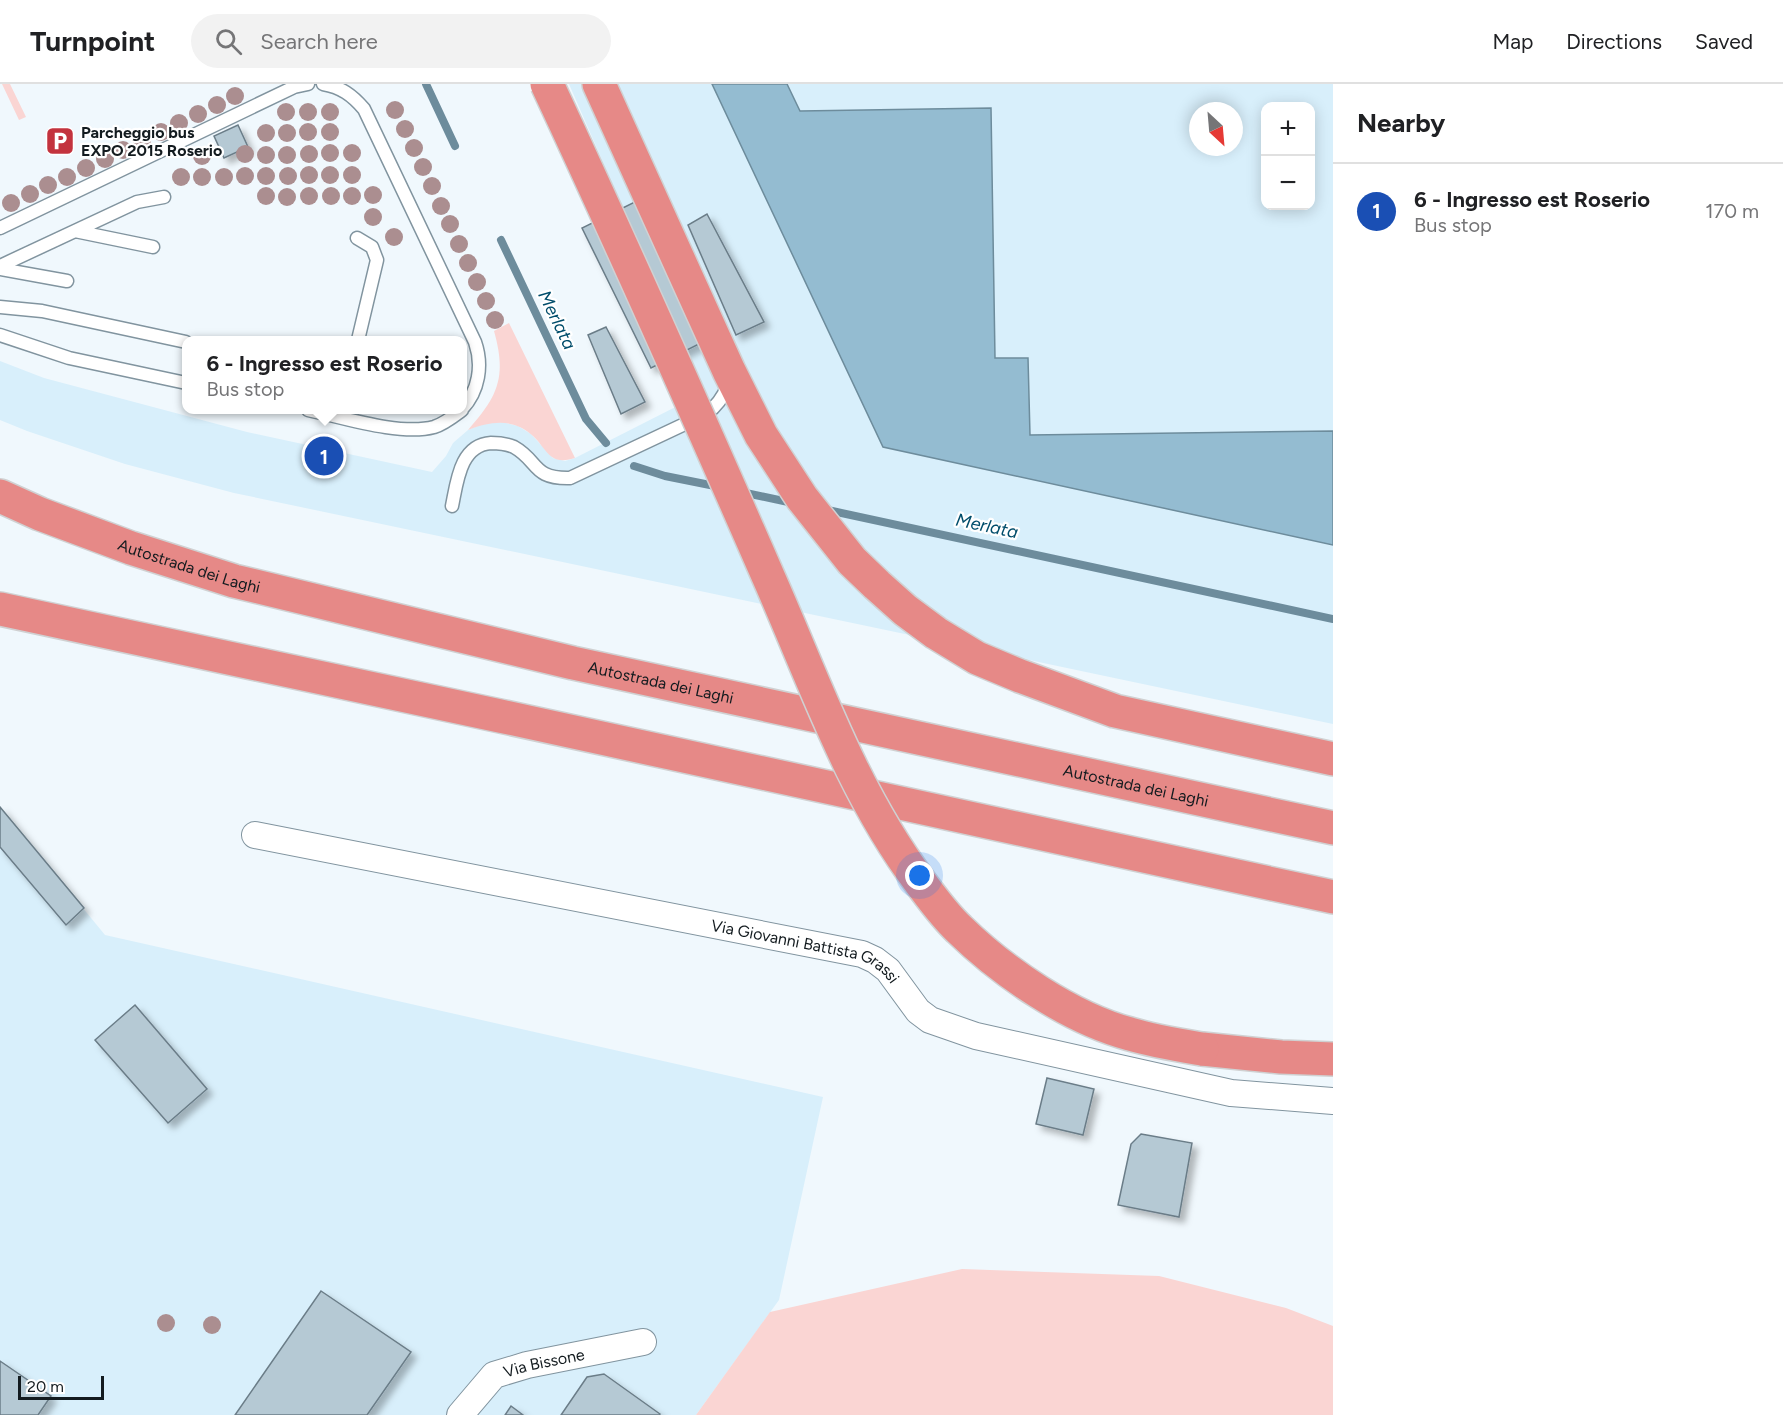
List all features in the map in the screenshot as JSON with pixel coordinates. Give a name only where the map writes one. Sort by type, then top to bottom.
[{"type":"highway","points":[[547,84],[659,328],[854,773],[888,836],[933,900],[958,929],[1036,990],[1063,1006],[1127,1034],[1202,1049],[1281,1057],[1333,1059]]},
{"type":"highway","points":[[598,84],[729,371],[761,435],[802,498],[852,561],[905,610],[936,633],[977,658],[1115,711],[1333,759]]},
{"type":"highway","name":"Autostrada dei Laghi","points":[[0,496],[40,514],[131,548],[234,581],[573,663],[1333,828]]},
{"type":"highway","points":[[0,609],[1333,897]]},
{"type":"highway","points":[[0,615],[42,618]]},
{"type":"street","name":"Via Giovanni Battista Grassi","points":[[255,835],[862,954],[888,970],[918,1011],[930,1020],[976,1036],[1231,1093],[1333,1101]]},
{"type":"street","name":"Via Bissone","points":[[460,1415],[494,1375],[527,1365],[643,1342]]},
{"type":"lane","points":[[0,228],[294,87],[308,84]]},
{"type":"lane","points":[[323,84],[354,97],[364,109],[476,342],[480,366],[478,380],[467,402]]},
{"type":"lane","points":[[0,268],[137,202],[164,197]]},
{"type":"lane","points":[[75,231],[153,247]]},
{"type":"lane","points":[[357,238],[372,247],[377,260],[359,336]]},
{"type":"lane","points":[[0,268],[67,281]]},
{"type":"lane","points":[[0,307],[42,311],[182,341]]},
{"type":"lane","points":[[0,335],[69,358],[182,382]]},
{"type":"lane","points":[[452,506],[460,470],[466,457],[477,447],[489,443],[502,443],[523,453],[545,475],[570,478],[706,414],[723,397],[728,385]]},
{"type":"lane","points":[[327,414],[394,428],[416,430],[436,426],[456,414]]},
{"type":"shaded area","points":[[2,84],[10,84],[26,117],[19,120]]},
{"type":"shaded area","points":[[569,84],[1333,84],[1333,724],[234,493],[125,464],[0,420],[0,361],[44,378],[247,432],[432,472],[446,456],[453,443],[468,430],[485,423],[502,422],[518,426],[531,434],[553,458],[565,461],[703,393]]},
{"type":"shaded area","points":[[509,323],[575,458],[555,459],[536,438],[518,426],[494,423],[468,430],[493,396],[500,361],[494,331]]},
{"type":"shaded area","points":[[0,807],[105,935],[823,1097],[779,1300],[696,1415],[0,1415]]},
{"type":"shaded area","points":[[962,1269],[1159,1276],[1286,1308],[1333,1326],[1333,1415],[696,1415],[770,1312]]},
{"type":"water","points":[[712,84],[787,84],[800,111],[991,108],[995,358],[1028,358],[1030,435],[1333,431],[1333,545],[883,447]]},
{"type":"building","points":[[238,125],[248,147],[224,158],[214,136]]},
{"type":"building","points":[[651,194],[719,334],[651,368],[582,228]]},
{"type":"building","points":[[707,214],[764,322],[736,335],[688,225]]},
{"type":"building","points":[[606,327],[645,402],[621,414],[588,335]]},
{"type":"building","points":[[0,807],[84,908],[66,925],[0,847]]},
{"type":"building","points":[[135,1005],[207,1089],[168,1123],[95,1040]]},
{"type":"building","points":[[1047,1078],[1094,1089],[1083,1135],[1036,1124]]},
{"type":"building","points":[[1141,1134],[1192,1143],[1179,1217],[1118,1205],[1131,1144]]},
{"type":"building","points":[[321,1291],[411,1352],[367,1415],[235,1415]]},
{"type":"building","points":[[0,1361],[51,1396],[38,1415],[0,1415]]},
{"type":"building","points":[[604,1374],[660,1414],[561,1415],[587,1377]]},
{"type":"building","points":[[511,1406],[523,1415],[505,1415]]},
{"type":"waterway","name":"Merlata","points":[[426,84],[455,146]]},
{"type":"waterway","name":"Merlata","points":[[501,240],[586,419],[606,443]]},
{"type":"waterway","name":"Merlata","points":[[634,466],[665,476],[720,487]]},
{"type":"waterway","name":"Merlata","points":[[741,492],[793,503]]},
{"type":"waterway","name":"Merlata","points":[[823,509],[1333,619]]},
{"type":"place","name":"Parcheggio bus EXPO 2015 Roserio","points":[[60,141]]},
{"type":"place","name":"6 - Ingresso est Roserio","points":[[324,456]]}]
